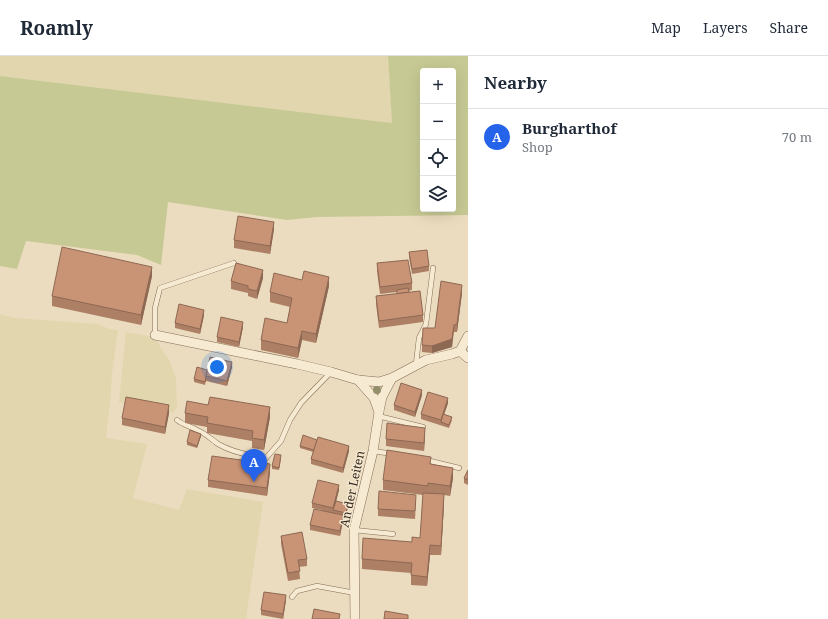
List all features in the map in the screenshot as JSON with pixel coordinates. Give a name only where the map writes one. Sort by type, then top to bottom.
[{"type":"street","points":[[155,335],[297,364],[358,380],[379,382],[392,378],[426,360],[460,351],[468,336]]},
{"type":"street","points":[[460,351],[468,358]]},
{"type":"street","name":"An der Leiten","points":[[355,619],[354,530],[373,451],[382,397],[392,378]]},
{"type":"street","points":[[358,380],[374,398],[379,414]]},
{"type":"lane","points":[[155,335],[156,308],[160,288],[234,263]]},
{"type":"lane","points":[[416,364],[419,338],[426,324],[433,268]]},
{"type":"lane","points":[[178,420],[182,424],[196,429],[212,438],[218,444],[246,455],[266,458],[281,441],[290,420],[301,403],[331,372]]},
{"type":"lane","points":[[379,414],[423,427]]},
{"type":"lane","points":[[373,451],[402,456]]},
{"type":"lane","points":[[424,459],[459,468]]},
{"type":"lane","points":[[354,530],[393,534]]},
{"type":"lane","points":[[292,597],[297,591],[317,586],[355,593]]},
{"type":"shaded area","points":[[0,56],[388,56],[392,123],[0,76]]},
{"type":"shaded area","points":[[0,314],[15,318],[98,324],[109,329],[118,330],[106,438],[147,444],[133,498],[179,510],[187,489],[263,502],[246,619],[0,619]]},
{"type":"shaded area","points":[[126,332],[154,337],[170,362],[176,379],[177,405],[174,413],[119,402]]},
{"type":"green space","points":[[388,56],[468,56],[468,215],[317,217],[287,220],[168,202],[161,265],[137,255],[26,241],[17,269],[0,266],[0,76],[392,123]]},
{"type":"building","points":[[238,216],[274,222],[270,246],[234,240]]},
{"type":"building","points":[[62,247],[152,267],[141,315],[52,296]]},
{"type":"building","points":[[427,250],[429,266],[412,269],[409,252]]},
{"type":"building","points":[[408,260],[412,283],[380,287],[377,263]]},
{"type":"building","points":[[236,263],[263,270],[257,291],[248,289],[248,286],[231,281]]},
{"type":"building","points":[[304,271],[329,277],[316,334],[302,331],[298,348],[261,340],[265,318],[287,323],[292,298],[270,292],[274,273],[302,280]]},
{"type":"building","points":[[441,281],[462,285],[457,324],[454,325],[452,339],[432,346],[422,345],[423,328],[435,328]]},
{"type":"building","points":[[408,288],[409,292],[397,294],[397,290]]},
{"type":"building","points":[[420,291],[423,315],[379,321],[376,296]]},
{"type":"building","points":[[179,304],[204,310],[200,329],[175,323]]},
{"type":"building","points":[[221,317],[243,322],[239,342],[217,337]]},
{"type":"building","points":[[210,357],[232,362],[227,381],[206,376]]},
{"type":"building","points":[[197,367],[207,370],[205,382],[194,379]]},
{"type":"building","points":[[401,383],[422,390],[415,412],[394,405]]},
{"type":"building","points":[[428,392],[448,398],[441,420],[421,414]]},
{"type":"building","points":[[126,397],[169,405],[165,427],[122,418]]},
{"type":"building","points":[[210,397],[270,407],[264,440],[252,438],[253,431],[207,423],[208,417],[185,413],[187,401],[208,405]]},
{"type":"building","points":[[443,414],[452,417],[449,425],[441,422]]},
{"type":"building","points":[[387,423],[425,428],[424,443],[386,439]]},
{"type":"building","points":[[190,430],[201,434],[197,446],[187,442]]},
{"type":"building","points":[[303,435],[317,440],[314,450],[300,446]]},
{"type":"building","points":[[318,437],[349,446],[343,468],[311,459]]},
{"type":"building","points":[[387,450],[431,457],[430,464],[453,468],[450,486],[428,483],[428,486],[383,480]]},
{"type":"building","points":[[275,454],[281,455],[279,468],[272,466]]},
{"type":"building","points":[[212,456],[270,464],[267,488],[208,480]]},
{"type":"building","points":[[468,470],[468,480],[464,478]]},
{"type":"building","points":[[318,480],[339,485],[333,508],[312,503]]},
{"type":"building","points":[[379,491],[416,495],[415,511],[378,509]]},
{"type":"building","points":[[423,493],[444,494],[441,546],[430,545],[427,577],[411,575],[412,563],[362,559],[363,538],[412,542],[412,537],[420,538]]},
{"type":"building","points":[[336,501],[348,504],[346,513],[333,510]]},
{"type":"building","points":[[314,509],[343,515],[340,531],[310,525]]},
{"type":"building","points":[[302,532],[307,559],[298,560],[300,571],[288,573],[281,536]]},
{"type":"building","points":[[264,592],[286,595],[283,614],[261,610]]},
{"type":"building","points":[[314,609],[340,614],[339,619],[312,619]]},
{"type":"building","points":[[385,611],[408,615],[408,619],[384,619]]},
{"type":"place","name":"Burgharthof","points":[[254,482]]}]
